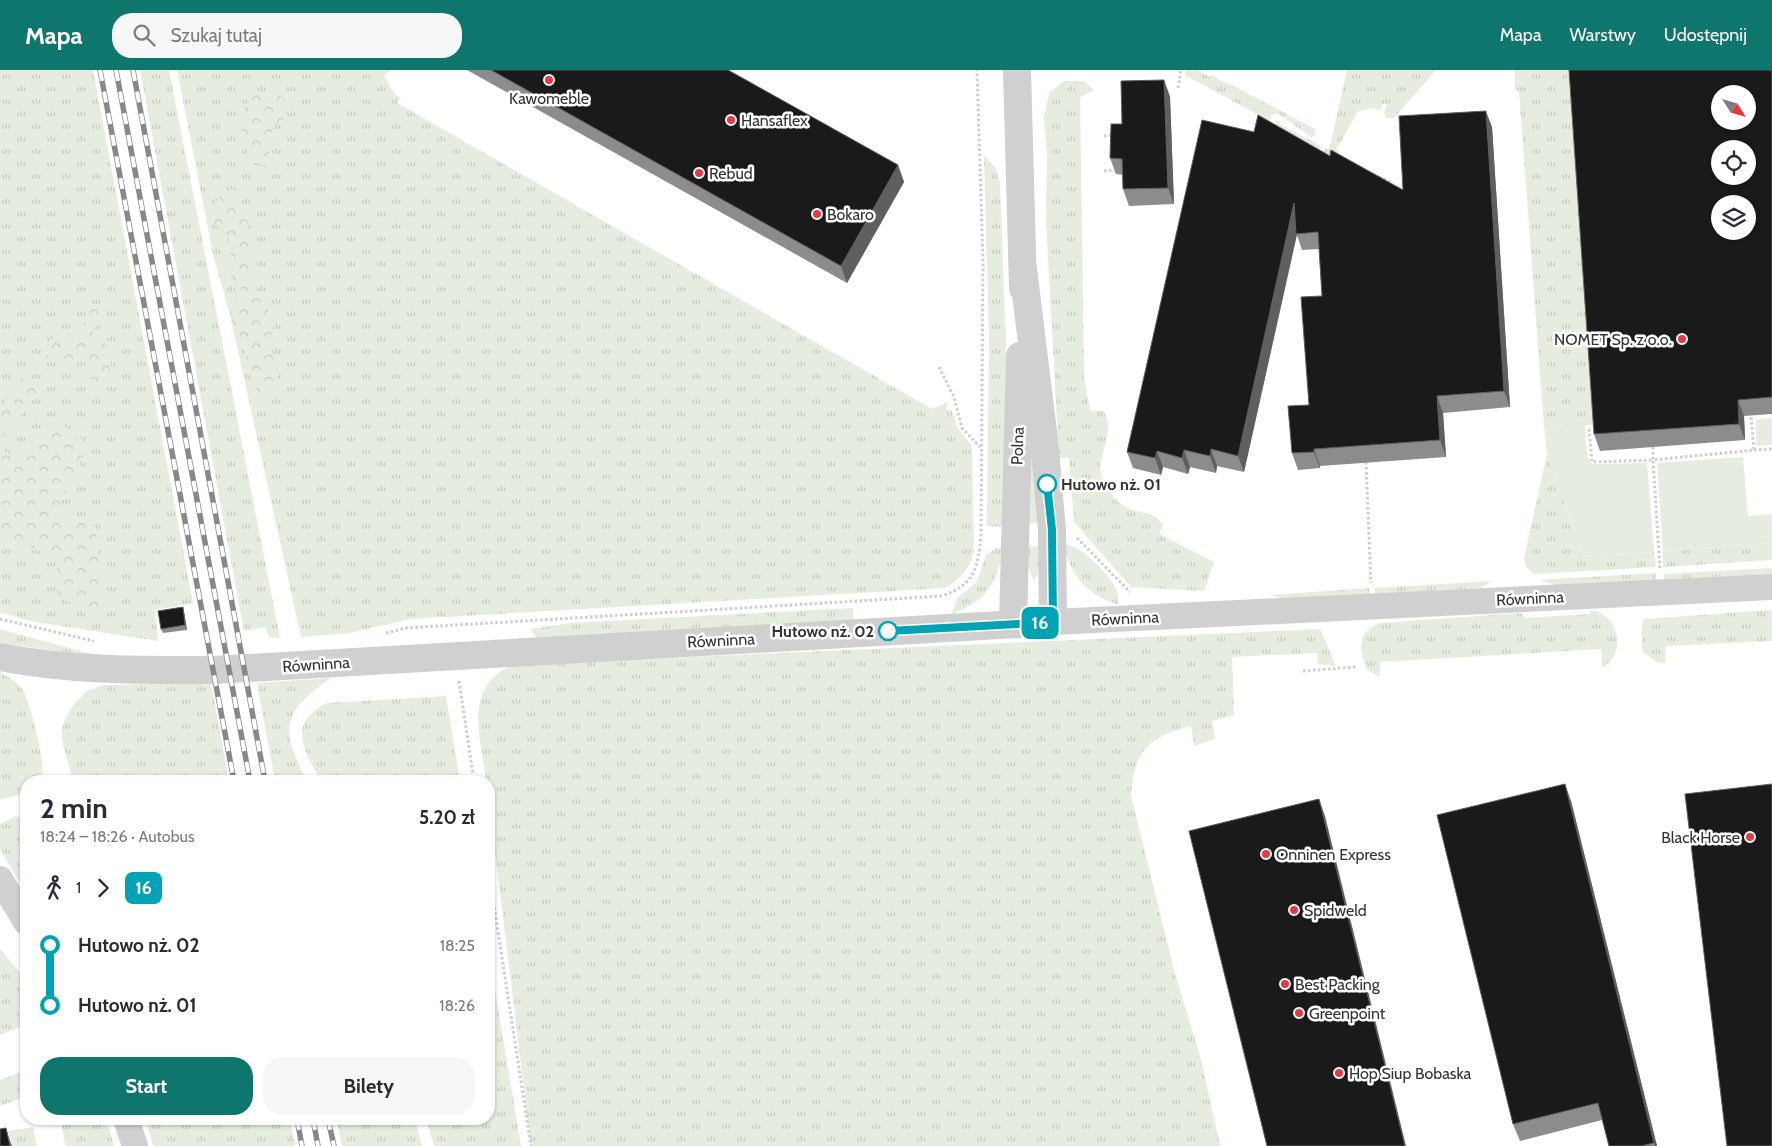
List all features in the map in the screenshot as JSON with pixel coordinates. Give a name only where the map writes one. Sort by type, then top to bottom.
[{"type":"street","name":"Polna","points":[[1013,624],[1023,269],[1017,70]]},
{"type":"street","name":"Polna","points":[[1023,269],[1044,440],[1052,530],[1053,622]]},
{"type":"street","name":"Równinna","points":[[0,657],[40,664],[115,670],[244,669],[455,655],[1013,624],[1772,587]]},
{"type":"street","points":[[0,879],[20,912]]},
{"type":"street","points":[[128,1125],[135,1146]]},
{"type":"path","points":[[379,634],[406,628],[435,626],[942,596],[966,584],[977,568],[981,535],[980,447],[983,261],[977,70]]},
{"type":"path","points":[[1178,88],[1181,70]]},
{"type":"path","points":[[1104,136],[1120,135]]},
{"type":"path","points":[[1104,170],[1116,170]]},
{"type":"path","points":[[1374,174],[1391,182]]},
{"type":"path","points":[[939,367],[954,397],[962,428],[980,447]]},
{"type":"path","points":[[1751,416],[1754,450]]},
{"type":"path","points":[[1589,429],[1592,462],[1653,460],[1772,449]]},
{"type":"path","points":[[1651,571],[1661,570],[1653,447]]},
{"type":"path","points":[[1362,586],[1372,585],[1366,462]]},
{"type":"path","points":[[1130,592],[1140,593]]},
{"type":"path","points":[[0,619],[96,641]]},
{"type":"path","points":[[455,655],[473,775]]},
{"type":"path","points":[[1303,671],[1356,667]]},
{"type":"path","points":[[495,912],[531,1146]]},
{"type":"green space","points":[[0,70],[93,70],[193,603],[155,610],[158,641],[29,621],[0,612]]},
{"type":"green space","points":[[140,70],[169,70],[280,638],[269,637],[265,627],[244,631]]},
{"type":"green space","points":[[177,70],[391,70],[384,76],[394,93],[400,98],[397,103],[932,409],[948,402],[946,409],[952,411],[957,427],[972,446],[974,551],[967,569],[956,581],[945,588],[410,619],[350,633],[301,637],[231,319],[213,254]]},
{"type":"green space","points":[[1186,70],[1198,70],[1210,77],[1212,74],[1219,80],[1315,129],[1316,135],[1311,137],[1277,113],[1271,115],[1267,128],[1263,128],[1266,119],[1185,75]]},
{"type":"green space","points":[[1347,70],[1436,70],[1394,118],[1386,118],[1384,113],[1387,105],[1384,103],[1379,111],[1374,108],[1358,111],[1336,150],[1340,152],[1332,154],[1309,227],[1271,134],[1276,122],[1321,146],[1317,157],[1320,158],[1325,148],[1329,150]]},
{"type":"green space","points":[[1515,70],[1572,70],[1596,425],[1544,426],[1519,91],[1515,91]]},
{"type":"green space","points":[[1064,81],[1084,81],[1094,90],[1080,97],[1084,376],[1090,411],[1103,411],[1107,419],[1107,436],[1100,470],[1102,478],[1110,493],[1118,502],[1133,510],[1153,516],[1160,521],[1163,525],[1159,534],[1214,562],[1204,591],[1131,587],[1074,522],[1069,457],[1059,458],[1046,222],[1047,156],[1044,118],[1049,93]]},
{"type":"green space","points":[[261,92],[276,92],[290,103],[284,119],[274,125],[269,154],[265,164],[257,167],[251,164],[241,124],[245,106]]},
{"type":"green space","points":[[984,155],[996,169],[1000,183],[1006,345],[1005,527],[987,526],[989,337]]},
{"type":"green space","points":[[233,189],[245,211],[253,249],[249,267],[252,280],[274,320],[271,346],[279,374],[275,387],[263,393],[254,387],[244,347],[237,338],[231,319],[232,304],[244,295],[225,266],[233,247],[225,234],[214,223],[216,202],[222,194]]},
{"type":"green space","points":[[97,304],[100,306],[97,324],[90,339],[93,342],[101,339],[109,348],[111,355],[110,368],[114,373],[111,383],[93,381],[84,375],[87,368],[84,359],[73,360],[67,358],[58,364],[46,357],[46,344],[55,336],[71,338],[88,318],[92,306]]},
{"type":"green space","points":[[22,377],[45,385],[0,440],[0,408]]},
{"type":"green space","points":[[1772,418],[1772,445],[1756,446],[1756,420]]},
{"type":"green space","points":[[56,420],[89,445],[55,514],[96,527],[102,611],[57,598],[57,560],[0,531],[0,449],[17,458]]},
{"type":"green space","points":[[1585,425],[1587,456],[1592,464],[1647,463],[1654,552],[1584,557],[1547,454],[1544,426]]},
{"type":"green space","points":[[1030,432],[1041,523],[1027,523]]},
{"type":"green space","points":[[1547,454],[1584,557],[1654,552],[1656,567],[1534,574],[1526,567],[1524,558]]},
{"type":"green space","points":[[1743,457],[1748,516],[1772,514],[1772,543],[1663,551],[1657,463]]},
{"type":"green space","points":[[1772,543],[1772,560],[1663,567],[1663,551]]},
{"type":"green space","points":[[1062,544],[1077,548],[1093,560],[1116,589],[1118,605],[1097,595],[1082,582],[1071,566]]},
{"type":"green space","points":[[1042,546],[1039,572],[1034,581],[1027,564],[1027,547]]},
{"type":"green space","points":[[997,548],[1004,549],[997,572],[988,589],[974,603],[952,614],[957,598],[977,582],[986,555]]},
{"type":"green space","points":[[1772,568],[1772,574],[1664,579],[1664,574]]},
{"type":"green space","points":[[1656,573],[1656,581],[1556,585],[1540,580]]},
{"type":"green space","points":[[1492,581],[1481,588],[1375,594],[1375,588]]},
{"type":"green space","points":[[1369,588],[1370,595],[1285,599],[1270,595]]},
{"type":"green space","points":[[853,608],[853,623],[536,638],[531,629],[570,623]]},
{"type":"green space","points":[[1591,610],[1601,613],[1608,619],[1614,627],[1617,636],[1615,654],[1610,662],[1602,668],[1601,649],[1380,662],[1380,677],[1367,670],[1362,655],[1363,636],[1372,627],[1380,623],[1521,613],[1525,618],[1589,614]]},
{"type":"green space","points":[[1772,610],[1772,641],[1666,646],[1665,663],[1657,662],[1642,651],[1642,624],[1644,619]]},
{"type":"green space","points":[[0,629],[102,657],[0,643]]},
{"type":"green space","points":[[1320,629],[1336,666],[1318,664],[1317,653],[1232,657],[1234,715],[1212,721],[1215,739],[1194,746],[1191,726],[1164,735],[1146,748],[1140,756],[1133,780],[1131,795],[1174,970],[1202,1063],[1220,1146],[531,1146],[495,851],[495,775],[485,775],[478,715],[480,700],[486,687],[496,675],[512,665]]},
{"type":"green space","points":[[0,672],[12,679],[26,696],[37,734],[43,773],[43,775],[20,775],[20,795],[0,800]]},
{"type":"green space","points":[[331,678],[302,701],[294,712],[290,723],[292,748],[304,775],[274,775],[257,683]]},
{"type":"green space","points":[[211,683],[228,775],[71,775],[62,740],[64,721],[74,704],[87,691],[104,685]]},
{"type":"green space","points":[[446,696],[459,775],[318,775],[305,748],[302,738],[303,729],[306,720],[314,711],[327,703]]},
{"type":"green space","points":[[16,816],[20,818],[20,884],[0,849],[0,824]]},
{"type":"green space","points":[[0,949],[20,973],[20,1027],[0,1035]]},
{"type":"green space","points":[[495,990],[521,1146],[434,1146],[429,1125],[495,1125]]},
{"type":"green space","points":[[20,1072],[20,1098],[0,1106],[0,1080]]},
{"type":"green space","points":[[62,1125],[108,1125],[114,1146],[65,1146]]},
{"type":"green space","points":[[148,1125],[291,1125],[295,1146],[153,1146]]},
{"type":"green space","points":[[338,1125],[417,1125],[422,1146],[342,1146]]},
{"type":"green space","points":[[33,1127],[37,1146],[12,1146],[8,1131]]},
{"type":"building","points":[[491,70],[728,70],[898,165],[841,266]]},
{"type":"building","points":[[1569,70],[1772,70],[1772,397],[1738,400],[1739,424],[1594,434]]},
{"type":"building","points":[[1164,80],[1168,188],[1123,189],[1122,159],[1110,158],[1111,124],[1122,124],[1121,81]]},
{"type":"building","points":[[1486,111],[1504,391],[1437,396],[1440,440],[1314,449],[1314,452],[1292,453],[1288,406],[1309,405],[1301,297],[1322,296],[1318,232],[1296,234],[1294,203],[1238,456],[1211,449],[1210,456],[1184,450],[1182,458],[1157,451],[1155,458],[1127,452],[1202,120],[1254,132],[1258,115],[1330,156],[1331,150],[1403,190],[1399,116]]},
{"type":"building","points":[[183,607],[185,625],[161,629],[158,611]]},
{"type":"building","points":[[1565,784],[1654,1143],[1641,1146],[1609,1146],[1598,1103],[1513,1124],[1437,815]]},
{"type":"building","points":[[1772,784],[1772,1146],[1727,1146],[1685,794]]},
{"type":"building","points":[[1319,799],[1405,1146],[1267,1146],[1189,831]]},
{"type":"building","points":[[6,1128],[10,1146],[0,1146],[0,1129]]},
{"type":"railway","points":[[100,70],[233,775]]},
{"type":"railway","points":[[116,70],[249,775]]},
{"type":"railway","points":[[133,70],[264,775]]},
{"type":"railway","points":[[298,1125],[302,1146]]},
{"type":"railway","points":[[314,1125],[318,1146]]},
{"type":"railway","points":[[329,1125],[334,1146]]},
{"type":"bus line","name":"16","points":[[888,631],[1053,622],[1052,530],[1047,484]]},
{"type":"place","name":"Kawomeble","points":[[549,80]]},
{"type":"place","name":"Hansaflex","points":[[731,120]]},
{"type":"place","name":"Rebud","points":[[699,173]]},
{"type":"place","name":"Bokaro","points":[[817,214]]},
{"type":"place","name":"NOMET Sp. z o.o.","points":[[1682,339]]},
{"type":"place","name":"Hutowo nż. 01","points":[[1047,484]]},
{"type":"place","name":"Hutowo nż. 02","points":[[888,631]]},
{"type":"place","name":"Black Horse","points":[[1750,837]]},
{"type":"place","name":"Onninen Express","points":[[1266,854]]},
{"type":"place","name":"Spidweld","points":[[1294,910]]},
{"type":"place","name":"Best Packing","points":[[1285,984]]},
{"type":"place","name":"Greenpoint","points":[[1299,1013]]},
{"type":"place","name":"Hop Siup Bobaska","points":[[1339,1073]]}]
